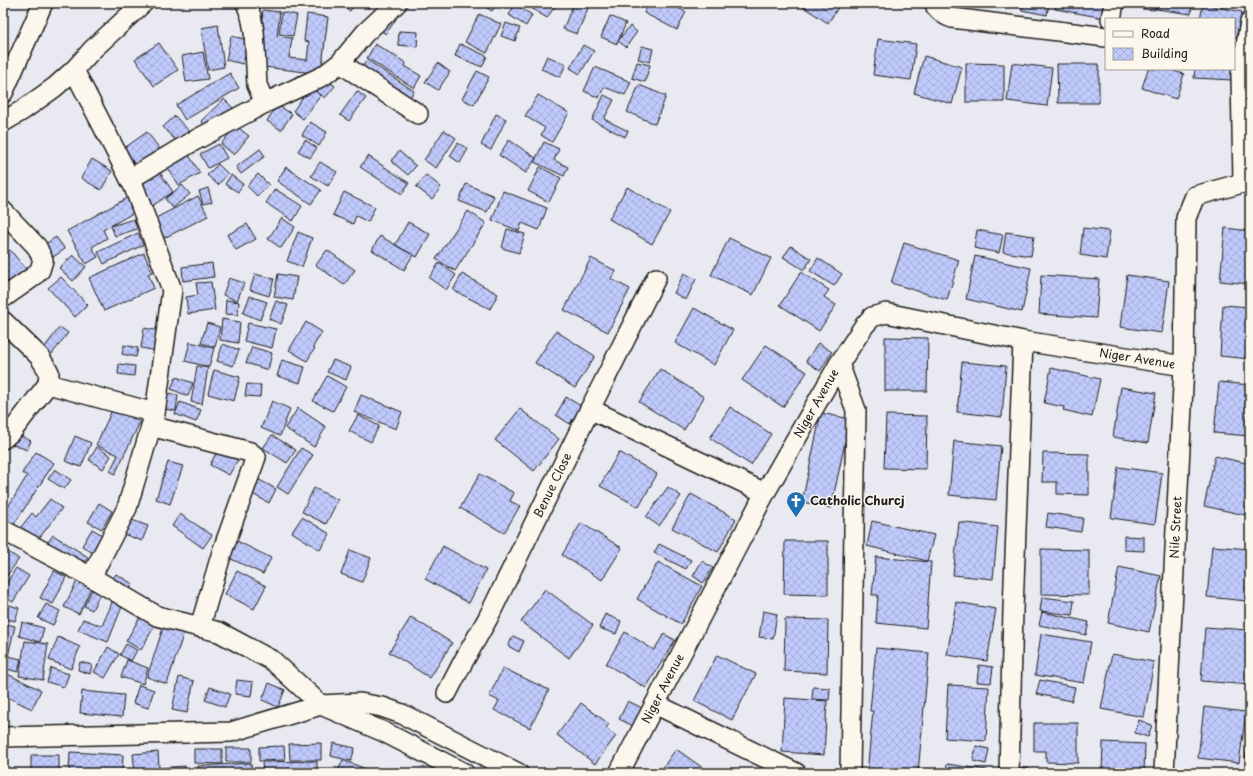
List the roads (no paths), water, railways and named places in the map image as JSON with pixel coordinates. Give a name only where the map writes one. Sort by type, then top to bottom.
[{"type":"street","points":[[3,93],[43,3]]},
{"type":"street","points":[[3,122],[23,110],[74,70],[92,50],[143,3]]},
{"type":"street","points":[[246,3],[254,31],[257,85],[265,103]]},
{"type":"street","points":[[130,179],[190,143],[265,103],[323,76],[340,63],[365,33],[397,3]]},
{"type":"street","points":[[937,3],[936,7],[946,17],[1105,37]]},
{"type":"street","points":[[1111,18],[1114,3]]},
{"type":"street","points":[[1247,182],[1241,74],[1250,22]]},
{"type":"street","points":[[340,63],[418,114]]},
{"type":"street","points":[[74,70],[134,187],[172,290],[153,420],[127,508],[91,577]]},
{"type":"street","name":"Nile Street","points":[[1164,773],[1184,366],[1186,218],[1195,196],[1247,182]]},
{"type":"street","points":[[3,211],[37,247],[42,260],[40,270],[33,277],[3,298]]},
{"type":"street","name":"Benue Close","points":[[447,693],[488,618],[656,278]]},
{"type":"street","name":"Niger Avenue","points":[[619,773],[765,493],[839,364],[872,317],[886,313],[1023,341],[1184,366]]},
{"type":"street","points":[[3,321],[39,356],[49,372],[48,384],[13,430],[3,438]]},
{"type":"street","points":[[1009,773],[1013,610],[1023,341]]},
{"type":"street","points":[[839,364],[856,410],[850,773]]},
{"type":"street","points":[[48,384],[250,452],[256,457],[222,552],[200,627]]},
{"type":"street","points":[[590,409],[765,493]]},
{"type":"street","points":[[3,530],[91,577],[157,616],[219,632],[273,661],[321,705],[384,732],[464,773]]},
{"type":"street","points":[[3,737],[231,732],[321,705],[360,704],[382,707],[402,714],[518,773]]},
{"type":"street","points":[[655,704],[796,773]]},
{"type":"place","name":"Catholic Churcj","points":[[796,518]]}]
